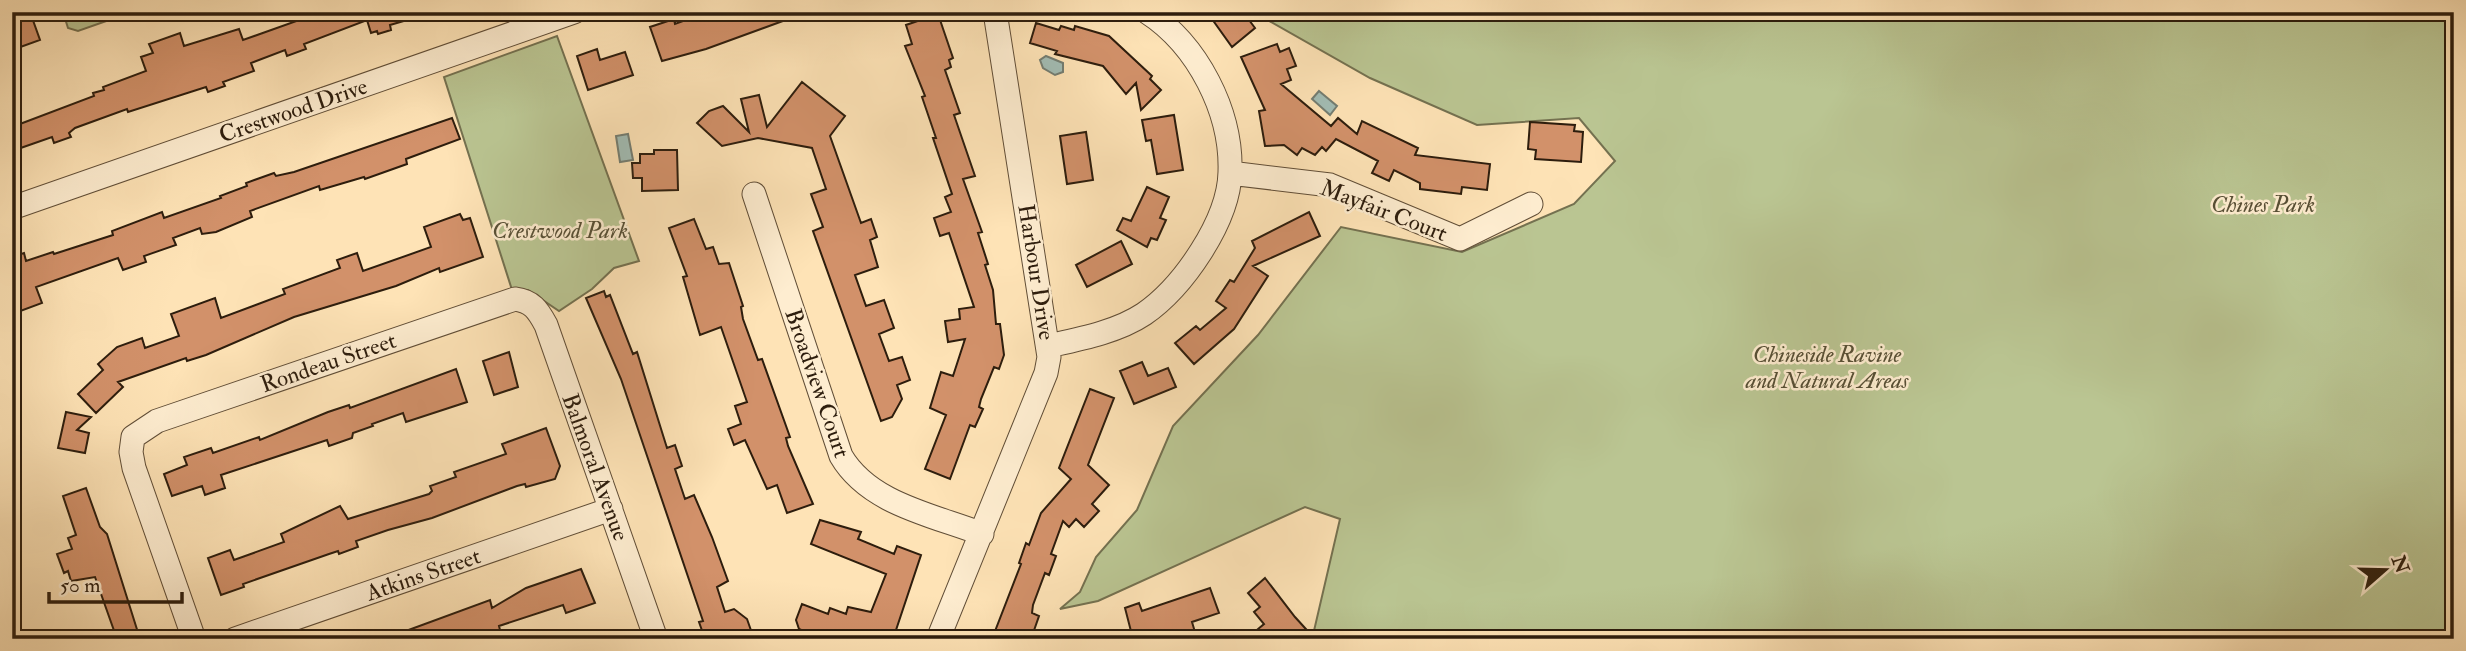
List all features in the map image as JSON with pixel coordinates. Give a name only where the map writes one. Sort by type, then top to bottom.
[{"type":"street","name":"Crestwood Drive","points":[[12,208],[575,12]]},
{"type":"street","name":"Harbour Drive","points":[[938,639],[1046,373],[1048,346],[995,12]]},
{"type":"street","points":[[1048,346],[1129,322],[1165,296],[1190,268],[1209,237],[1227,192],[1230,173],[1227,135],[1211,88],[1185,48],[1147,12]]},
{"type":"street","name":"Mayfair Court","points":[[1230,173],[1329,185],[1460,239],[1531,204]]},
{"type":"street","name":"Broadview Court","points":[[754,194],[841,456],[850,471],[877,494],[982,534]]},
{"type":"street","name":"Rondeau Street","points":[[194,639],[134,468],[131,452],[133,437],[170,416],[503,301],[527,300]]},
{"type":"street","name":"Balmoral Avenue","points":[[527,300],[539,311],[546,325],[656,639]]},
{"type":"street","name":"Atkins Street","points":[[234,639],[611,509]]},
{"type":"green space","points":[[63,12],[132,12],[78,31],[68,28]]},
{"type":"green space","name":"Chineside Ravine and Natural Areas","points":[[1259,12],[2454,12],[2454,639],[1319,639],[1313,635],[1340,519],[1305,507],[1098,601],[1060,609],[1080,592],[1096,557],[1137,510],[1173,426],[1258,335],[1341,227],[1462,252],[1574,204],[1615,161],[1579,118],[1477,125],[1370,78],[1264,18]]},
{"type":"green space","name":"Crestwood Park","points":[[557,36],[639,261],[614,268],[592,289],[559,311],[528,290],[513,293],[444,77]]},
{"type":"water","points":[[1046,56],[1063,63],[1063,72],[1055,75],[1043,68],[1040,60]]},
{"type":"water","points":[[1319,91],[1337,106],[1330,115],[1312,99]]},
{"type":"water","points":[[628,134],[633,160],[620,162],[616,136]]},
{"type":"building","points":[[12,12],[30,12],[40,40],[12,50]]},
{"type":"building","points":[[302,12],[421,12],[421,16],[390,25],[391,30],[378,34],[377,31],[371,33],[367,20],[304,44],[306,49],[287,56],[285,50],[251,63],[254,71],[223,82],[225,86],[208,92],[206,87],[128,112],[127,109],[75,128],[69,133],[71,137],[54,143],[52,137],[12,151],[12,127],[94,96],[93,93],[104,90],[103,87],[146,71],[141,57],[153,53],[149,44],[180,33],[184,46],[239,29],[243,40],[305,18]]},
{"type":"building","points":[[708,12],[802,14],[706,49],[662,61],[650,27],[674,19],[675,24]]},
{"type":"building","points":[[1207,12],[1243,12],[1255,28],[1232,47]]},
{"type":"building","points":[[938,14],[953,58],[949,60],[951,67],[945,70],[960,113],[954,115],[975,176],[963,179],[982,232],[978,233],[988,264],[985,265],[993,290],[996,324],[1000,324],[1004,355],[999,369],[994,367],[981,399],[979,407],[983,409],[975,427],[970,425],[950,479],[925,469],[946,415],[930,408],[941,372],[953,376],[965,339],[948,342],[945,321],[960,319],[959,309],[974,307],[949,233],[940,236],[934,218],[951,212],[945,197],[952,194],[933,138],[936,138],[922,97],[925,96],[905,46],[912,44],[906,25]]},
{"type":"building","points":[[1036,23],[1059,30],[1061,26],[1074,30],[1075,26],[1109,36],[1152,76],[1150,79],[1161,90],[1141,110],[1136,83],[1126,94],[1103,66],[1055,54],[1057,51],[1030,43]]},
{"type":"building","points":[[1277,44],[1280,52],[1289,48],[1296,66],[1287,69],[1291,80],[1281,84],[1331,126],[1338,118],[1357,134],[1362,121],[1418,148],[1415,155],[1490,164],[1487,190],[1462,187],[1461,194],[1420,189],[1420,183],[1394,170],[1389,181],[1372,173],[1378,161],[1336,139],[1326,151],[1322,147],[1315,155],[1302,148],[1297,155],[1284,145],[1265,146],[1259,111],[1265,110],[1241,57]]},
{"type":"building","points":[[597,49],[600,60],[625,52],[633,75],[588,90],[577,56]]},
{"type":"building","points":[[802,82],[845,116],[830,136],[861,223],[871,219],[877,237],[870,240],[878,267],[855,275],[866,306],[884,300],[894,328],[879,334],[889,361],[902,357],[910,380],[897,385],[902,399],[892,417],[881,421],[813,231],[823,227],[811,194],[826,189],[812,148],[758,138],[722,146],[697,123],[709,111],[723,106],[749,132],[741,99],[759,95],[767,127]]},
{"type":"building","points":[[1174,115],[1183,170],[1157,174],[1151,140],[1146,141],[1142,120]]},
{"type":"building","points":[[452,118],[460,139],[406,159],[407,164],[365,179],[364,177],[320,190],[319,186],[250,211],[252,217],[216,232],[202,234],[200,228],[173,238],[176,245],[144,256],[146,262],[123,270],[118,258],[36,287],[42,303],[15,313],[12,306],[12,257],[24,253],[26,261],[53,252],[54,254],[113,235],[112,231],[162,212],[164,218],[221,198],[220,196],[247,186],[246,183],[274,173],[276,176],[294,172]]},
{"type":"building","points":[[1530,122],[1575,125],[1574,131],[1583,132],[1581,162],[1535,159],[1536,150],[1528,149]]},
{"type":"building","points":[[1086,132],[1093,180],[1067,184],[1060,136]]},
{"type":"building","points":[[654,150],[677,150],[678,190],[642,191],[642,178],[633,178],[632,163],[640,163],[640,154],[654,154]]},
{"type":"building","points":[[1147,187],[1169,197],[1160,218],[1166,220],[1157,240],[1151,238],[1147,247],[1117,230],[1123,218],[1131,221]]},
{"type":"building","points":[[1309,212],[1320,236],[1253,266],[1268,276],[1234,329],[1194,364],[1175,343],[1196,326],[1200,330],[1226,308],[1216,301],[1230,280],[1234,282],[1255,248],[1252,241]]},
{"type":"building","points":[[460,214],[463,220],[470,218],[483,257],[440,272],[439,268],[396,286],[294,317],[206,355],[187,361],[186,358],[118,382],[123,387],[96,413],[78,394],[103,370],[98,364],[117,347],[142,338],[145,348],[179,336],[171,314],[215,298],[221,318],[285,294],[283,289],[340,268],[337,260],[357,253],[363,271],[431,247],[424,227]]},
{"type":"building","points":[[694,219],[706,249],[713,247],[719,264],[729,263],[743,306],[743,319],[758,360],[762,359],[790,437],[786,438],[788,446],[813,504],[787,513],[777,485],[767,489],[745,440],[734,445],[728,429],[741,424],[735,406],[747,402],[721,327],[700,335],[683,277],[687,276],[669,228]]},
{"type":"building","points":[[1121,241],[1132,264],[1087,287],[1076,265]]},
{"type":"building","points":[[604,291],[606,297],[610,295],[633,354],[637,352],[667,448],[675,445],[682,466],[675,469],[685,499],[694,495],[712,537],[728,581],[717,587],[725,612],[734,609],[747,619],[754,639],[705,639],[699,622],[703,621],[621,379],[586,298]]},
{"type":"building","points":[[509,352],[518,387],[494,395],[483,361]]},
{"type":"building","points":[[1142,362],[1148,376],[1168,368],[1176,387],[1134,404],[1120,371]]},
{"type":"building","points":[[456,369],[467,402],[406,422],[403,413],[372,424],[373,426],[353,433],[352,438],[329,446],[327,440],[221,475],[225,488],[205,495],[202,486],[172,496],[164,474],[187,465],[184,457],[211,448],[213,453],[259,437],[260,440],[328,412],[349,405],[350,408]]},
{"type":"building","points":[[1090,389],[1114,398],[1088,465],[1109,485],[1092,504],[1099,511],[1084,527],[1076,519],[1069,527],[1063,521],[1051,554],[1056,556],[1049,575],[1045,573],[1033,605],[1032,613],[1039,616],[1031,639],[992,639],[1021,564],[1019,563],[1026,543],[1029,545],[1041,513],[1071,479],[1059,468]]},
{"type":"building","points":[[66,412],[91,417],[77,430],[89,433],[85,453],[58,448]]},
{"type":"building","points":[[546,428],[560,466],[555,479],[526,487],[525,484],[517,486],[432,518],[356,541],[358,547],[339,554],[338,551],[243,584],[244,587],[221,595],[208,558],[230,550],[234,560],[284,542],[281,534],[340,506],[348,519],[429,494],[432,491],[430,486],[456,477],[454,472],[506,454],[502,444]]},
{"type":"building","points":[[86,488],[100,527],[107,534],[140,639],[117,639],[95,577],[71,581],[68,571],[64,573],[57,554],[72,549],[68,538],[76,535],[63,496]]},
{"type":"building","points":[[820,520],[861,532],[858,539],[894,554],[897,546],[921,555],[893,639],[821,639],[799,629],[796,620],[802,604],[828,614],[830,608],[846,614],[848,607],[871,612],[886,574],[811,544]]},
{"type":"building","points":[[581,569],[595,603],[566,613],[563,605],[499,626],[501,634],[486,639],[384,639],[490,600],[492,608],[526,588]]},
{"type":"building","points":[[1265,578],[1315,639],[1267,639],[1258,629],[1264,624],[1254,612],[1260,607],[1248,593]]},
{"type":"building","points":[[1210,588],[1219,613],[1192,622],[1197,639],[1133,639],[1125,608],[1139,603],[1142,611]]},
{"type":"park label","name":"Chines Park","points":[[2263,204]]}]
